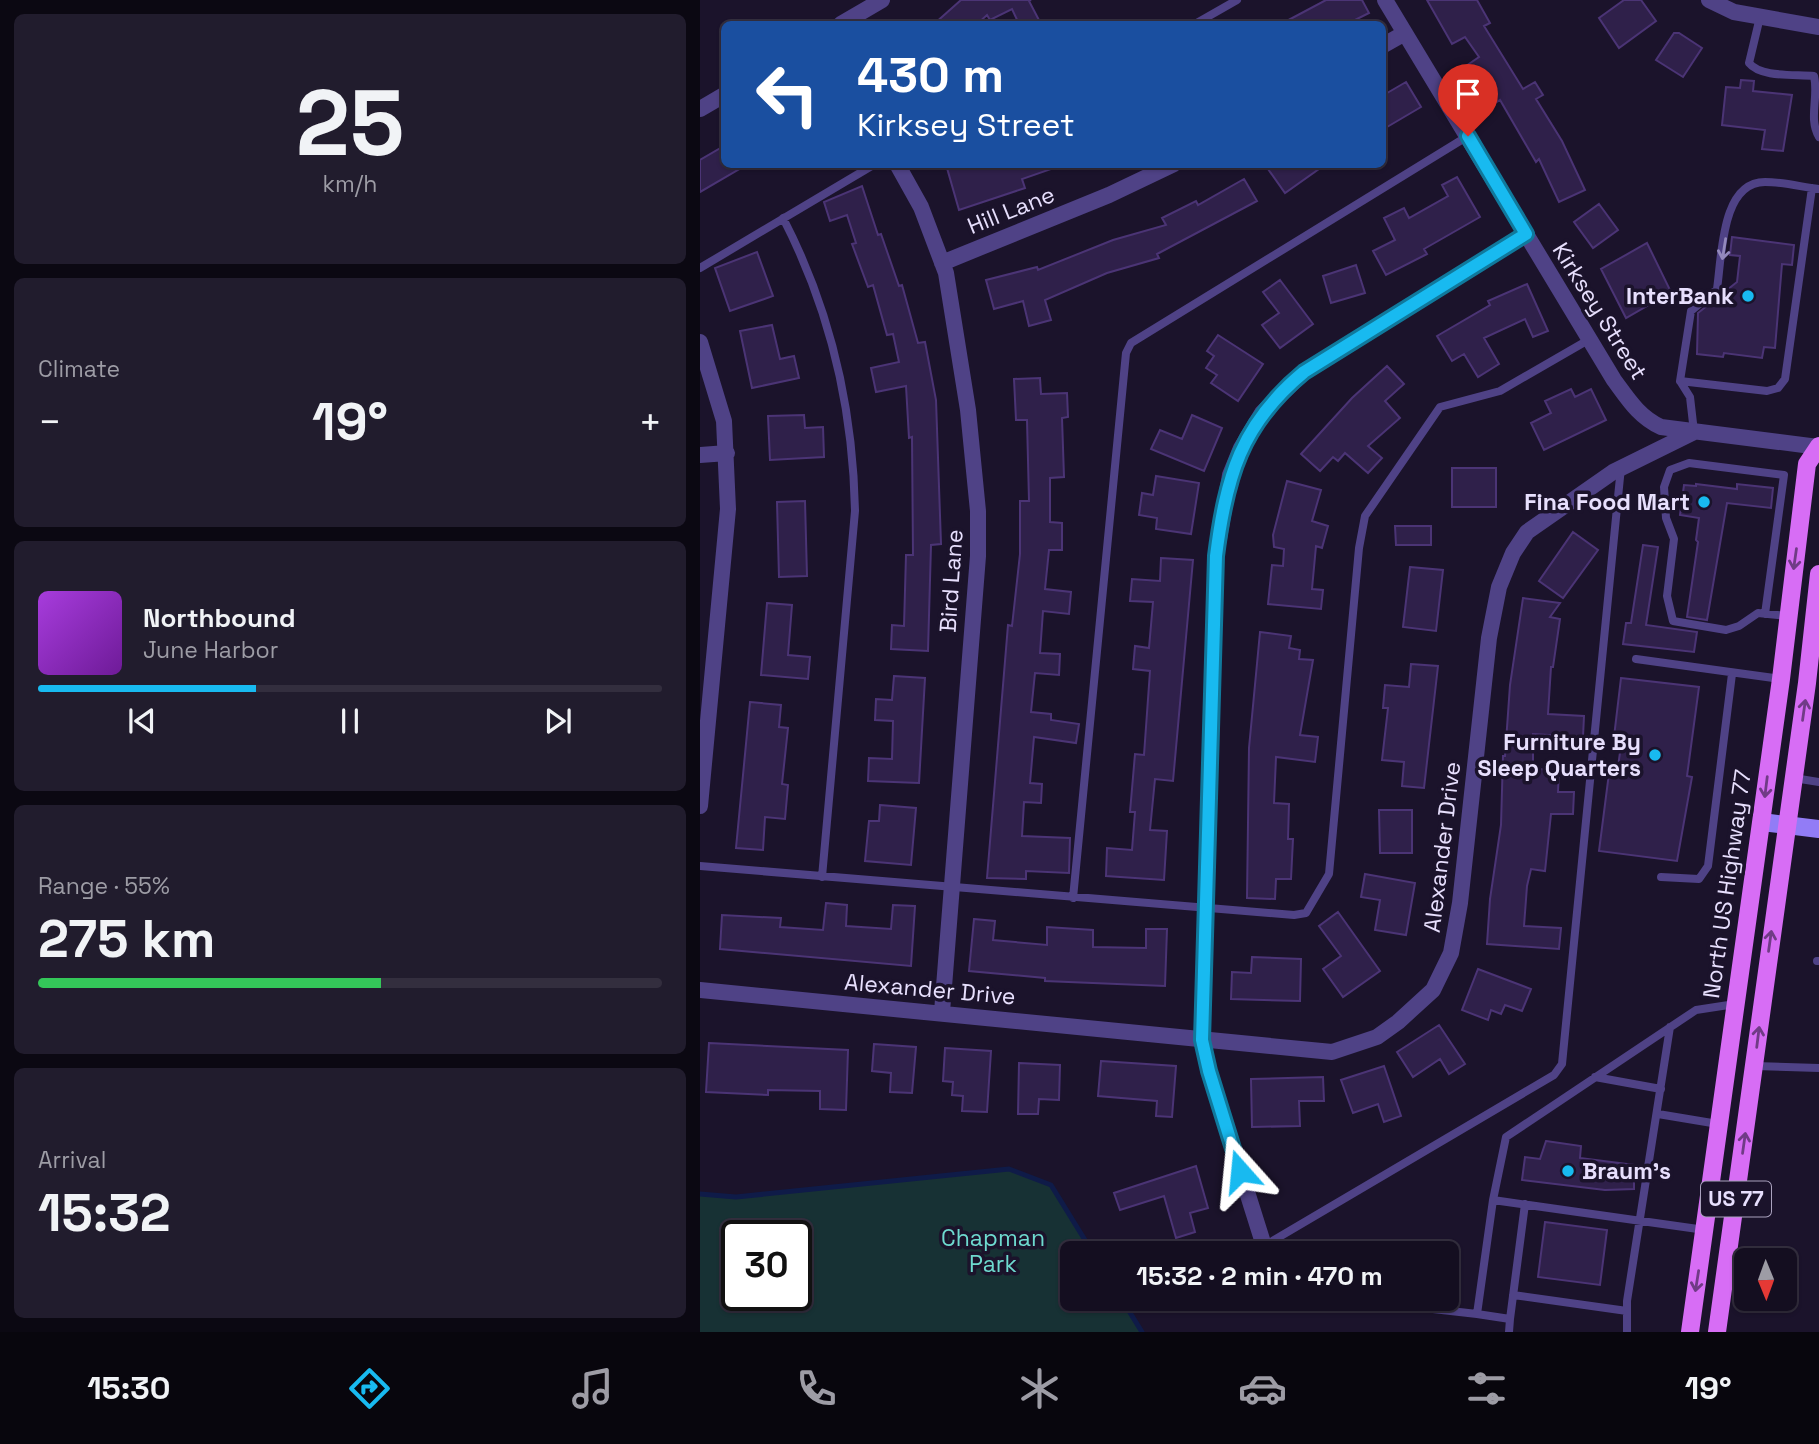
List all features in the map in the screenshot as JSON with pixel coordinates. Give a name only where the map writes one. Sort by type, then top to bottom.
[{"type":"main road","name":"North US Highway 77","points":[[1689,1332],[1762,822],[1807,464],[1819,446]]},
{"type":"main road","name":"US 77","points":[[1717,1332],[1794,778],[1819,573]]},
{"type":"street","points":[[846,21],[881,0]]},
{"type":"street","name":"Kirksey Street","points":[[1385,0],[1614,380],[1646,420],[1661,427],[1694,432],[1819,446]]},
{"type":"street","points":[[1709,0],[1819,27]]},
{"type":"street","points":[[1386,44],[1405,33]]},
{"type":"street","points":[[700,109],[721,97]]},
{"type":"street","name":"Bird Lane","points":[[899,168],[921,207],[943,263],[968,410],[978,511],[978,556],[942,1012]]},
{"type":"street","name":"Hill Lane","points":[[943,263],[1109,195],[1166,168]]},
{"type":"street","points":[[1262,1241],[1209,1071],[1202,1040],[1216,556],[1230,475],[1241,449],[1262,413],[1304,372],[1526,234]]},
{"type":"street","points":[[700,342],[720,402],[727,453],[726,546],[704,736],[700,806]]},
{"type":"street","name":"Alexander Drive","points":[[700,990],[1332,1052],[1377,1037],[1433,990],[1451,953],[1460,903],[1489,638],[1499,587],[1513,553],[1527,532],[1621,467],[1694,432]]},
{"type":"street","points":[[700,455],[727,453]]},
{"type":"street","points":[[1762,822],[1819,829]]},
{"type":"lane","points":[[1200,21],[1237,0]]},
{"type":"lane","points":[[1750,10],[1749,63],[1754,69],[1766,72],[1814,76],[1817,87],[1813,127],[1819,137]]},
{"type":"lane","points":[[1073,898],[1126,353],[1131,343],[1468,136]]},
{"type":"lane","points":[[700,268],[868,168]]},
{"type":"lane","points":[[1680,380],[1766,391],[1778,388],[1785,379],[1815,189],[1764,182],[1745,187],[1731,201],[1717,289],[1691,311],[1680,380],[1690,397],[1694,432]]},
{"type":"lane","points":[[783,218],[817,293],[831,336],[854,461],[855,511],[822,877]]},
{"type":"lane","points":[[700,866],[1206,909],[1294,915],[1306,913],[1329,874],[1359,548],[1365,516],[1440,407],[1500,391],[1590,339]]},
{"type":"lane","points":[[1765,614],[1784,475],[1689,463],[1670,470],[1664,487],[1667,518],[1674,540],[1667,596],[1673,621],[1726,630],[1739,626],[1758,614],[1787,615]]},
{"type":"lane","points":[[1272,1241],[1554,1075],[1562,1064],[1621,467]]},
{"type":"lane","points":[[1778,522],[1801,524]]},
{"type":"lane","points":[[1636,659],[1781,679]]},
{"type":"lane","points":[[1661,877],[1699,879],[1708,866],[1732,674]]},
{"type":"lane","points":[[1794,778],[1819,782]]},
{"type":"lane","points":[[1477,1314],[1493,1200],[1506,1137],[1696,1010],[1735,1004]]},
{"type":"lane","points":[[1627,1332],[1627,1311],[1670,1027]]},
{"type":"lane","points":[[1755,1066],[1819,1068]]},
{"type":"lane","points":[[1595,1077],[1661,1089]]},
{"type":"lane","points":[[1658,1114],[1718,1124]]},
{"type":"lane","points":[[1493,1200],[1705,1230]]},
{"type":"lane","points":[[1508,1332],[1525,1204]]},
{"type":"lane","points":[[1513,1295],[1627,1311]]},
{"type":"lane","points":[[1451,1311],[1510,1319]]},
{"type":"green space","name":"Chapman Park","points":[[1009,1169],[1051,1185],[1086,1241],[1060,1241],[1060,1311],[1129,1311],[1142,1332],[700,1332],[700,1192],[736,1197]]},
{"type":"building","points":[[961,0],[1031,0],[1029,1],[1039,21],[1018,21],[1012,9],[990,20],[987,15],[980,21],[937,21]]},
{"type":"building","points":[[1326,0],[1362,0],[1369,13],[1353,21],[1287,21]]},
{"type":"building","points":[[1427,0],[1477,0],[1490,23],[1484,26],[1523,89],[1535,82],[1543,95],[1536,99],[1562,141],[1585,190],[1559,202],[1539,159],[1536,162],[1500,100],[1495,103],[1478,74],[1474,77],[1466,66],[1479,57],[1465,37],[1452,44]]},
{"type":"building","points":[[1624,0],[1641,0],[1656,21],[1619,48],[1599,18]]},
{"type":"building","points":[[1674,33],[1679,33],[1702,48],[1683,77],[1656,60]]},
{"type":"building","points":[[1741,80],[1754,81],[1753,91],[1792,95],[1783,151],[1762,149],[1765,130],[1722,125],[1726,87],[1740,88]]},
{"type":"building","points":[[1406,82],[1421,107],[1387,127],[1386,94]]},
{"type":"building","points":[[721,148],[721,168],[741,168],[700,192],[700,160]]},
{"type":"building","points":[[947,168],[1054,168],[1022,179],[1025,188],[959,210]]},
{"type":"building","points":[[1269,168],[1320,168],[1285,193]]},
{"type":"building","points":[[1457,177],[1480,217],[1424,249],[1427,254],[1386,275],[1373,251],[1395,240],[1384,218],[1404,208],[1409,218],[1448,196],[1442,185]]},
{"type":"building","points":[[1244,179],[1257,201],[1157,254],[1159,258],[1107,273],[1045,300],[1051,320],[1029,326],[1023,301],[994,309],[986,280],[1037,267],[1038,270],[1113,240],[1166,225],[1162,218],[1196,201],[1198,205]]},
{"type":"building","points":[[862,186],[878,235],[881,234],[899,286],[902,285],[918,343],[925,342],[936,400],[941,544],[931,545],[928,651],[891,649],[892,625],[904,626],[906,555],[913,555],[912,437],[909,438],[906,386],[876,392],[871,368],[899,362],[893,334],[887,335],[873,285],[868,287],[852,244],[856,243],[847,215],[830,221],[824,202]]},
{"type":"building","points":[[1599,204],[1618,230],[1593,248],[1574,222]]},
{"type":"building","name":"InterBank","points":[[1732,237],[1794,245],[1792,265],[1782,264],[1775,348],[1764,347],[1762,358],[1724,353],[1723,357],[1697,354],[1698,313],[1737,282],[1740,256],[1730,255]]},
{"type":"building","points":[[1647,243],[1671,292],[1626,318],[1601,269]]},
{"type":"building","points":[[757,252],[773,296],[730,311],[715,268]]},
{"type":"building","points":[[1356,265],[1365,293],[1331,303],[1323,276]]},
{"type":"building","points":[[1280,280],[1313,324],[1280,348],[1262,325],[1279,313],[1263,292]]},
{"type":"building","points":[[1527,284],[1548,331],[1533,337],[1525,319],[1484,338],[1499,364],[1478,377],[1464,354],[1452,361],[1437,336],[1490,305],[1488,301]]},
{"type":"building","points":[[772,325],[780,359],[794,356],[799,378],[752,388],[740,331]]},
{"type":"building","points":[[1218,335],[1263,364],[1238,401],[1211,383],[1217,375],[1206,368],[1214,356],[1207,351]]},
{"type":"building","points":[[1387,366],[1404,384],[1385,401],[1400,418],[1368,446],[1382,458],[1368,473],[1345,453],[1338,461],[1333,457],[1320,471],[1301,454],[1352,398]]},
{"type":"building","points":[[1040,378],[1041,394],[1067,393],[1068,417],[1062,418],[1064,477],[1050,478],[1050,522],[1062,523],[1062,550],[1049,550],[1045,589],[1071,592],[1069,614],[1043,611],[1040,653],[1060,654],[1059,675],[1035,673],[1031,712],[1051,714],[1051,720],[1079,724],[1076,743],[1034,737],[1030,783],[1042,784],[1041,803],[1024,802],[1022,836],[1070,838],[1069,873],[1026,871],[1026,879],[987,878],[1008,625],[1012,626],[1020,554],[1020,501],[1029,501],[1027,420],[1016,420],[1014,379]]},
{"type":"building","points":[[1571,389],[1575,397],[1591,389],[1606,420],[1544,450],[1531,423],[1551,413],[1545,401]]},
{"type":"building","points":[[804,415],[805,428],[823,427],[824,457],[770,460],[768,416]]},
{"type":"building","points":[[1192,415],[1222,428],[1204,471],[1151,449],[1160,430],[1182,439]]},
{"type":"building","points":[[1452,468],[1496,468],[1496,507],[1452,507]]},
{"type":"building","points":[[1156,476],[1199,483],[1191,534],[1156,529],[1157,518],[1139,515],[1142,493],[1153,495]]},
{"type":"building","points":[[1287,481],[1321,490],[1312,521],[1328,526],[1322,548],[1316,546],[1312,589],[1323,590],[1321,609],[1268,604],[1272,565],[1283,566],[1284,549],[1274,547],[1273,535]]},
{"type":"building","points":[[1737,484],[1773,488],[1771,508],[1727,503],[1707,620],[1687,617],[1699,518],[1680,515],[1684,485],[1737,489]]},
{"type":"building","points":[[805,501],[807,576],[779,577],[777,502]]},
{"type":"building","points":[[1395,526],[1431,526],[1431,545],[1396,545]]},
{"type":"building","points":[[1573,532],[1598,550],[1563,598],[1539,581]]},
{"type":"building","points":[[1643,545],[1658,547],[1646,625],[1697,632],[1694,652],[1623,644],[1626,623],[1631,623]]},
{"type":"building","points":[[1161,558],[1193,560],[1173,781],[1155,779],[1150,830],[1167,831],[1164,880],[1106,876],[1107,848],[1132,850],[1135,812],[1130,812],[1135,754],[1144,755],[1150,671],[1133,669],[1135,646],[1149,648],[1153,602],[1130,601],[1132,579],[1160,581]]},
{"type":"building","points":[[1410,567],[1443,570],[1436,631],[1403,627]]},
{"type":"building","points":[[1523,598],[1560,603],[1550,617],[1560,619],[1551,667],[1548,714],[1584,716],[1583,737],[1533,734],[1533,769],[1559,770],[1558,792],[1574,792],[1573,814],[1551,814],[1545,871],[1531,869],[1527,886],[1524,926],[1561,928],[1559,949],[1487,944],[1490,899],[1501,825],[1503,756],[1510,685]]},
{"type":"building","points":[[767,603],[792,605],[788,655],[810,657],[808,679],[761,675]]},
{"type":"building","points":[[1260,632],[1291,636],[1289,648],[1300,650],[1299,659],[1313,660],[1300,735],[1318,737],[1315,762],[1276,757],[1274,803],[1289,804],[1288,839],[1293,839],[1291,879],[1276,879],[1275,899],[1247,898],[1249,748]]},
{"type":"building","points":[[1411,664],[1438,666],[1424,788],[1402,786],[1404,762],[1382,760],[1388,708],[1383,708],[1385,685],[1409,687]]},
{"type":"building","points":[[894,676],[925,678],[919,783],[868,781],[869,758],[892,759],[893,721],[875,720],[876,699],[892,700]]},
{"type":"building","name":"Furniture By Sleep Quarters","points":[[1621,678],[1699,687],[1687,776],[1692,777],[1677,861],[1599,851],[1609,773],[1617,774],[1622,738],[1614,737]]},
{"type":"building","points":[[750,702],[781,705],[779,727],[788,728],[782,784],[788,785],[785,819],[765,817],[763,850],[736,848]]},
{"type":"building","points":[[880,805],[916,808],[911,865],[865,861],[869,821],[879,821]]},
{"type":"building","points":[[1379,810],[1412,810],[1412,853],[1380,853]]},
{"type":"building","points":[[1365,874],[1415,883],[1406,935],[1375,930],[1380,900],[1361,897]]},
{"type":"building","points":[[826,903],[847,905],[846,926],[891,929],[893,905],[915,906],[911,966],[720,949],[722,915],[781,918],[780,927],[823,930]]},
{"type":"building","points":[[1338,912],[1380,971],[1343,997],[1323,969],[1341,956],[1319,926]]},
{"type":"building","points":[[974,919],[995,921],[993,940],[1047,945],[1047,927],[1093,930],[1093,947],[1146,948],[1146,929],[1167,929],[1165,986],[1045,981],[1045,978],[969,971]]},
{"type":"building","points":[[1252,957],[1301,959],[1300,1001],[1231,999],[1232,972],[1251,973]]},
{"type":"building","points":[[1478,969],[1531,989],[1522,1011],[1505,1005],[1501,1014],[1491,1010],[1488,1020],[1462,1010]]},
{"type":"building","points":[[1439,1025],[1465,1064],[1449,1074],[1440,1059],[1413,1077],[1397,1052]]},
{"type":"building","points":[[709,1043],[848,1050],[846,1110],[820,1109],[820,1091],[768,1090],[768,1095],[706,1092]]},
{"type":"building","points":[[874,1044],[916,1047],[912,1093],[890,1092],[891,1073],[872,1071]]},
{"type":"building","points":[[945,1048],[991,1051],[987,1112],[962,1111],[963,1096],[952,1095],[953,1082],[943,1081]]},
{"type":"building","points":[[1101,1061],[1176,1066],[1172,1117],[1156,1116],[1157,1101],[1098,1096]]},
{"type":"building","points":[[1019,1063],[1060,1065],[1059,1100],[1039,1099],[1038,1114],[1018,1114]]},
{"type":"building","points":[[1384,1066],[1401,1116],[1384,1122],[1378,1104],[1353,1113],[1341,1080]]},
{"type":"building","points":[[1323,1077],[1324,1101],[1299,1101],[1300,1126],[1252,1127],[1251,1079]]},
{"type":"building","name":"Braum's","points":[[1546,1141],[1581,1146],[1580,1158],[1634,1165],[1634,1189],[1605,1190],[1522,1180],[1525,1157],[1540,1159]]},
{"type":"building","points":[[1196,1166],[1208,1208],[1190,1213],[1195,1232],[1176,1238],[1164,1196],[1120,1210],[1114,1193]]},
{"type":"building","points":[[1545,1222],[1607,1230],[1600,1285],[1538,1277]]},
{"type":"waterway","points":[[700,1194],[736,1197],[1009,1169],[1051,1185],[1086,1241]]},
{"type":"waterway","points":[[1129,1311],[1142,1332]]},
{"type":"place","name":"InterBank","points":[[1748,296]]},
{"type":"place","name":"Fina Food Mart","points":[[1704,502]]},
{"type":"place","name":"Furniture By Sleep Quarters","points":[[1655,755]]},
{"type":"place","name":"Braum's","points":[[1568,1171]]},
{"type":"route","points":[[1240,1171],[1204,1055],[1202,1040],[1216,556],[1230,475],[1241,449],[1262,413],[1280,392],[1304,372],[1526,234],[1468,136]]}]
